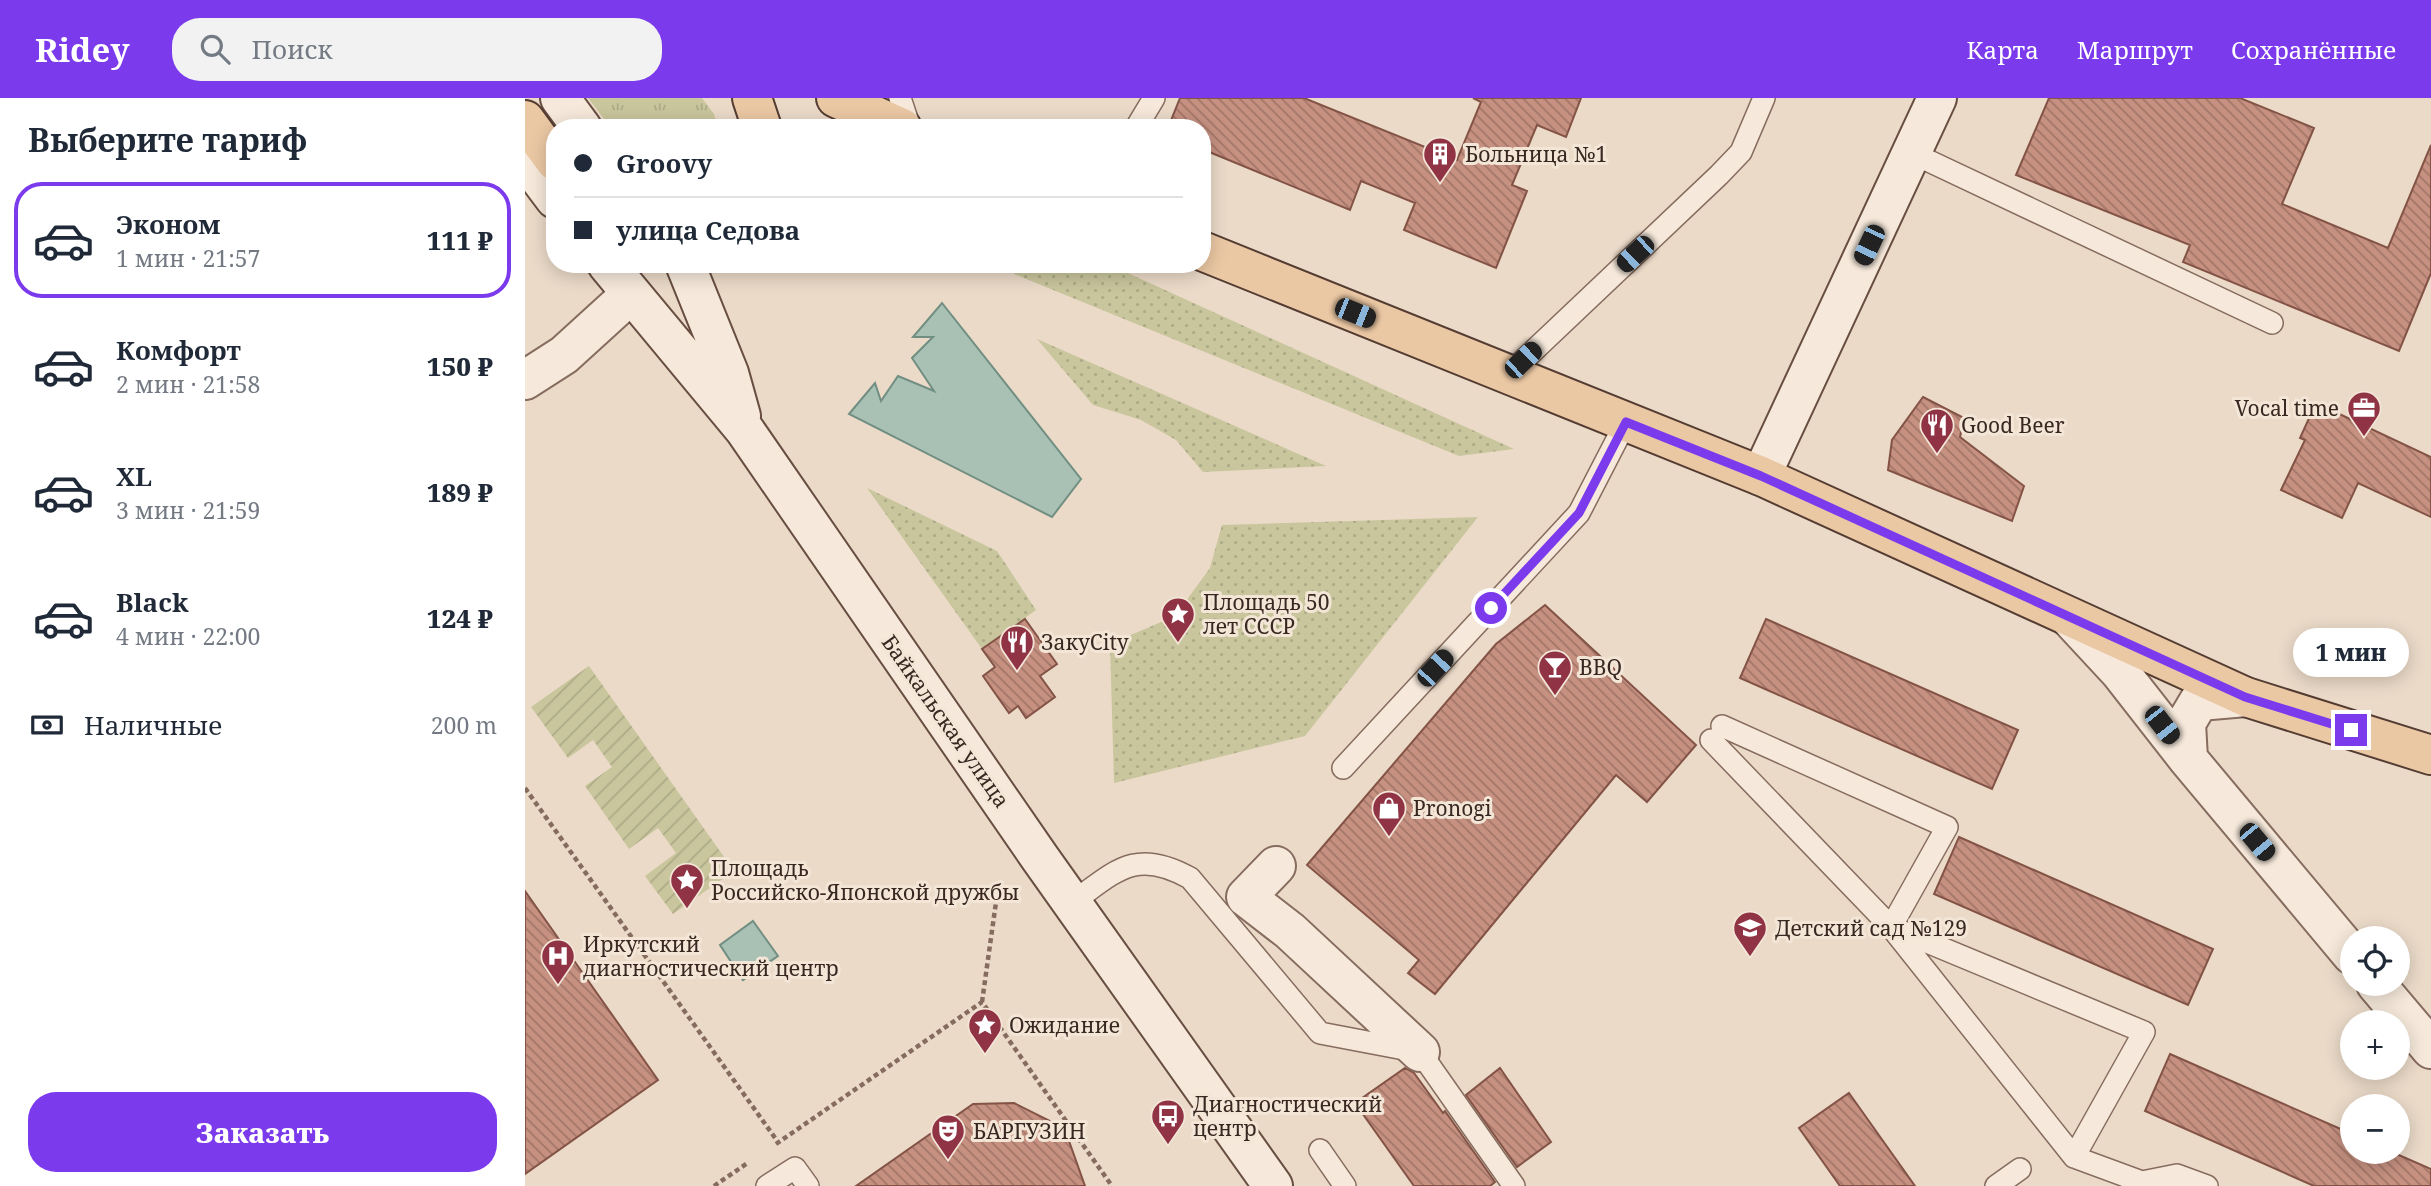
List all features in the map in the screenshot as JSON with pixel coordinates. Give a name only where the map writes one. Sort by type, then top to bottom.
[{"type":"main road","points":[[752,98],[759,119]]},
{"type":"main road","points":[[836,98],[882,119]]},
{"type":"main road","points":[[525,120],[546,149]]},
{"type":"main road","points":[[1211,255],[1761,476],[2245,697],[2431,755]]},
{"type":"street","points":[[560,98],[575,119]]},
{"type":"street","points":[[1761,476],[1937,98]]},
{"type":"street","points":[[525,159],[546,187]]},
{"type":"street","name":"Байкальская улица","points":[[614,273],[744,429],[1273,1186]]},
{"type":"street","points":[[689,273],[729,373],[744,429]]},
{"type":"street","points":[[525,380],[564,355],[631,294]]},
{"type":"street","points":[[2069,617],[2120,672],[2188,759],[2340,941]]},
{"type":"street","points":[[2188,759],[2186,723],[2199,701],[2245,697]]},
{"type":"street","points":[[1276,866],[1246,897],[1290,931],[1420,1052]]},
{"type":"street","points":[[2387,996],[2429,1042]]},
{"type":"lane","points":[[900,98],[907,119]]},
{"type":"lane","points":[[1141,119],[1154,98]]},
{"type":"lane","points":[[1508,374],[1741,152],[1764,98]]},
{"type":"lane","points":[[1912,153],[2272,323]]},
{"type":"lane","points":[[1343,768],[1579,513],[1626,422]]},
{"type":"lane","points":[[1891,927],[1947,827],[1716,733],[1891,927],[2074,1157],[2142,1182],[2177,1175],[2207,1186]]},
{"type":"lane","points":[[1073,902],[1122,868],[1146,862],[1170,867],[1190,878],[1320,1033],[1420,1052],[1514,1186]]},
{"type":"lane","points":[[1891,927],[2144,1032],[2074,1157]]},
{"type":"lane","points":[[1320,1150],[1345,1186]]},
{"type":"lane","points":[[767,1186],[795,1168],[808,1186]]},
{"type":"lane","points":[[1996,1186],[2020,1169]]},
{"type":"path","points":[[525,788],[778,1142]]},
{"type":"path","points":[[998,888],[982,1002],[1112,1186]]},
{"type":"path","points":[[838,1101],[982,1002]]},
{"type":"green space","points":[[588,98],[702,98],[715,119],[604,119]]},
{"type":"green space","points":[[1128,273],[1514,449],[1459,456],[1014,274]]},
{"type":"green space","points":[[1037,339],[1326,466],[1203,472],[1176,440],[1141,420],[1093,405]]},
{"type":"green space","points":[[867,488],[997,551],[1036,610],[982,649]]},
{"type":"green space","points":[[1478,517],[1305,736],[1114,783],[1110,644],[1175,616],[1210,568],[1222,525]]},
{"type":"green space","points":[[589,666],[734,871],[673,914],[645,876],[676,853],[658,828],[629,849],[585,786],[612,767],[593,740],[568,758],[531,707]]},
{"type":"shaded area","points":[[942,303],[1081,479],[1052,517],[849,414],[875,383],[881,401],[898,376],[934,391],[912,358],[933,337],[913,337]]},
{"type":"shaded area","points":[[753,921],[778,956],[743,980],[720,945]]},
{"type":"building","name":"Больница №1","points":[[1180,98],[1304,98],[1457,160],[1481,102],[1473,98],[1581,98],[1566,137],[1537,125],[1512,185],[1527,191],[1496,268],[1404,230],[1415,203],[1361,181],[1350,210],[1211,153],[1211,119],[1172,119]]},
{"type":"building","points":[[2049,98],[2240,98],[2314,128],[2282,204],[2388,248],[2431,145],[2431,273],[2399,351],[2183,262],[2190,245],[2016,175]]},
{"type":"building","name":"Good Beer","points":[[1923,397],[1964,418],[1960,437],[2024,486],[2012,521],[1888,470],[1892,440]]},
{"type":"building","points":[[2316,403],[2431,457],[2431,517],[2358,483],[2342,518],[2281,490],[2305,440],[2300,438]]},
{"type":"building","points":[[1545,605],[1696,745],[1647,802],[1616,775],[1435,994],[1408,973],[1419,960],[1307,865],[1496,644]]},
{"type":"building","name":"ЗакуCity","points":[[1025,619],[1057,664],[1040,676],[1055,697],[1026,718],[1018,706],[1009,713],[983,676],[995,667],[982,649]]},
{"type":"building","points":[[1766,619],[2018,730],[1992,789],[1740,678]]},
{"type":"building","points":[[1959,837],[2213,949],[2188,1005],[1934,894]]},
{"type":"building","name":"Иркутский диагностический центр","points":[[525,891],[658,1080],[525,1174]]},
{"type":"building","points":[[2170,1054],[2340,1129],[2340,1164],[2410,1164],[2410,1160],[2431,1169],[2431,1186],[2314,1186],[2145,1111]]},
{"type":"building","points":[[1405,1068],[1414,1073],[1443,1113],[1445,1111],[1495,1182],[1490,1186],[1414,1186],[1355,1103]]},
{"type":"building","points":[[1500,1068],[1551,1142],[1517,1167],[1466,1095]]},
{"type":"building","points":[[1849,1093],[1915,1186],[1840,1186],[1799,1128]]},
{"type":"building","points":[[1014,1103],[1050,1121],[1069,1141],[1085,1186],[856,1186],[973,1104]]},
{"type":"place","name":"Больница №1","points":[[1440,184]]},
{"type":"place","name":"Vocal time","points":[[2364,438]]},
{"type":"place","name":"Good Beer","points":[[1937,455]]},
{"type":"place","name":"Площадь 50 лет СССР","points":[[1178,644]]},
{"type":"place","name":"ЗакуCity","points":[[1017,672]]},
{"type":"place","name":"BBQ","points":[[1555,697]]},
{"type":"place","name":"Pronogi","points":[[1389,838]]},
{"type":"place","name":"Площадь Российско-Японской дружбы","points":[[687,910]]},
{"type":"place","name":"Детский сад №129","points":[[1750,958]]},
{"type":"place","name":"Иркутский диагностический центр","points":[[558,986]]},
{"type":"place","name":"Ожидание","points":[[985,1055]]},
{"type":"place","name":"Диагностический центр","points":[[1168,1146]]},
{"type":"place","name":"БАРГУЗИН","points":[[948,1161]]},
{"type":"route","points":[[1491,608],[1579,513],[1626,422],[1761,476],[2245,697],[2351,730]]}]
